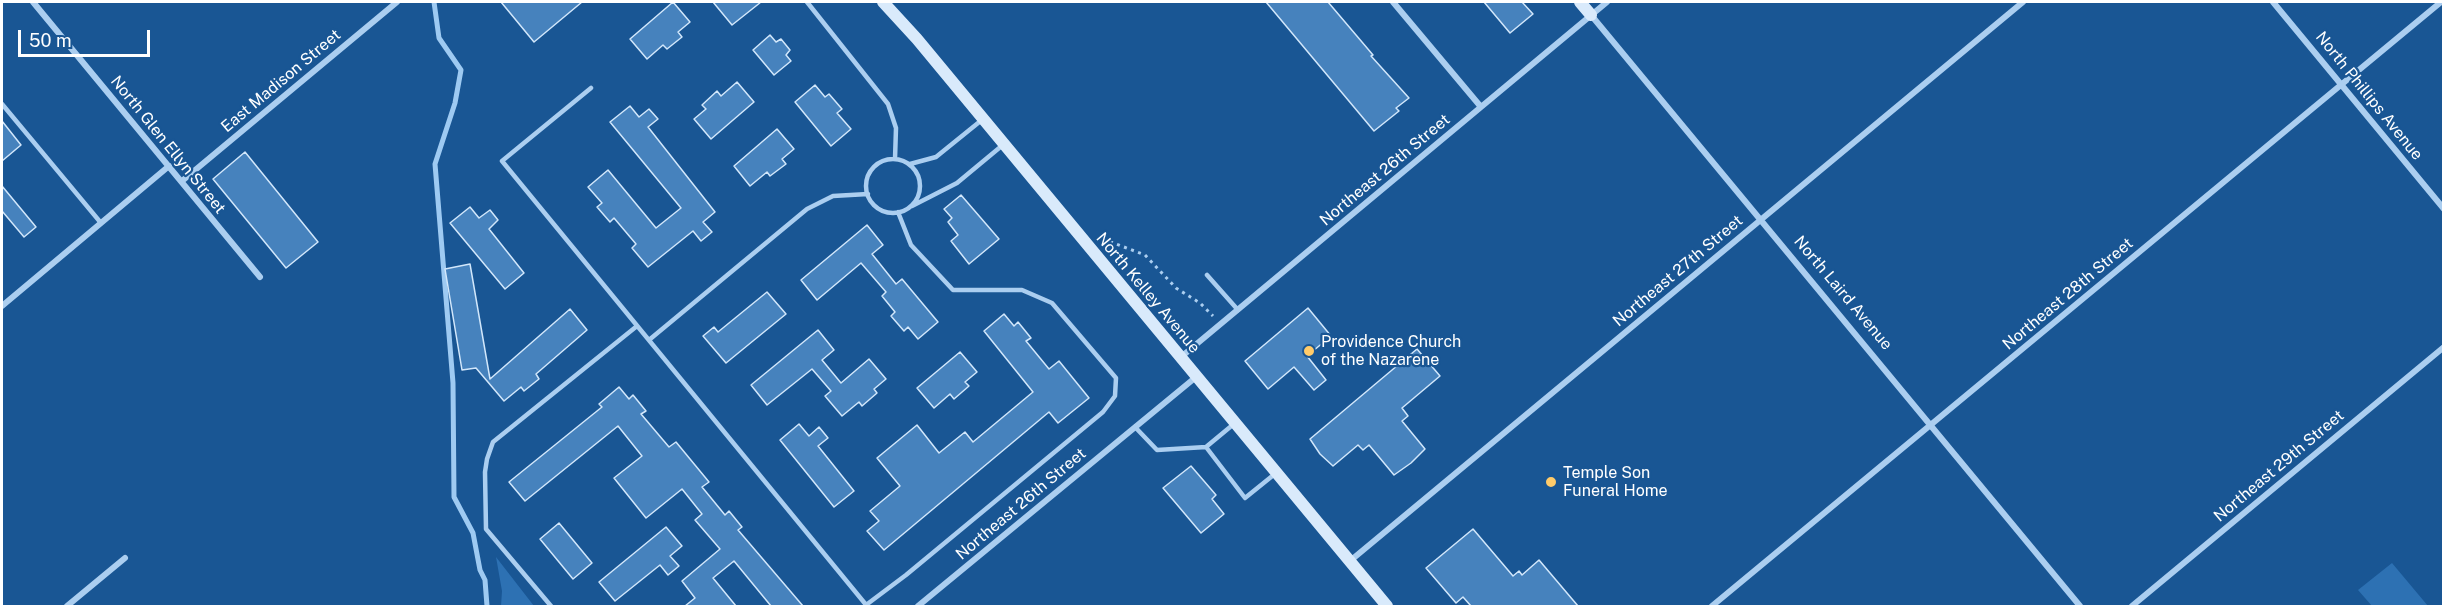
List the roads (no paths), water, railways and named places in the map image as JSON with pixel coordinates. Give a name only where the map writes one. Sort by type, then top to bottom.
[{"type":"main road","name":"North Kelley Avenue","points":[[883,2],[1004,144],[1384,605]]},
{"type":"main road","name":"North Laird Avenue","points":[[1580,2],[1591,15]]},
{"type":"street","name":"North Glen Ellyn Street","points":[[33,2],[260,277]]},
{"type":"street","name":"East Madison Street","points":[[182,181],[397,2]]},
{"type":"street","points":[[1393,2],[1481,107]]},
{"type":"street","name":"Northeast 26th Street","points":[[1180,358],[1607,2]]},
{"type":"street","name":"Northeast 27th Street","points":[[1350,562],[2023,2]]},
{"type":"street","name":"North Phillips Avenue","points":[[2272,2],[2444,209]]},
{"type":"street","name":"Northeast 28th Street","points":[[1712,606],[2441,2]]},
{"type":"street","name":"North Laird Avenue","points":[[1591,15],[2080,606]]},
{"type":"street","points":[[2,306],[169,166]]},
{"type":"street","name":"Northeast 29th Street","points":[[2132,606],[2444,347]]},
{"type":"street","name":"Northeast 26th Street","points":[[918,606],[1196,377]]},
{"type":"street","points":[[67,606],[125,558]]},
{"type":"lane","points":[[807,2],[888,104],[896,128],[895,159]]},
{"type":"lane","points":[[591,88],[502,161],[866,606],[1103,412],[1115,396],[1116,378],[1052,303],[1022,290],[953,290],[911,245],[898,212]]},
{"type":"lane","points":[[2,104],[101,223]]},
{"type":"lane","points":[[983,119],[936,157],[910,164],[895,159],[886,160],[872,169],[866,185],[868,194],[877,208],[898,212],[957,183],[1004,144]]},
{"type":"lane","points":[[909,207],[919,194],[920,186],[919,177],[910,164]]},
{"type":"lane","points":[[649,340],[807,209],[833,195],[868,194]]},
{"type":"lane","points":[[1207,274],[1238,310]]},
{"type":"lane","points":[[551,606],[486,529],[484,505],[487,459],[494,442],[638,326]]},
{"type":"lane","points":[[1136,427],[1157,450],[1206,447],[1235,423]]},
{"type":"lane","points":[[1206,447],[1245,498],[1276,473]]},
{"type":"waterway","points":[[434,2],[439,38],[461,70],[455,103],[435,164],[453,383],[454,497],[473,533],[480,570],[485,580],[487,606]]},
{"type":"place","name":"Providence Church of the Nazarene","points":[[1309,351]]},
{"type":"place","name":"Temple Son Funeral Home","points":[[1551,482]]}]
